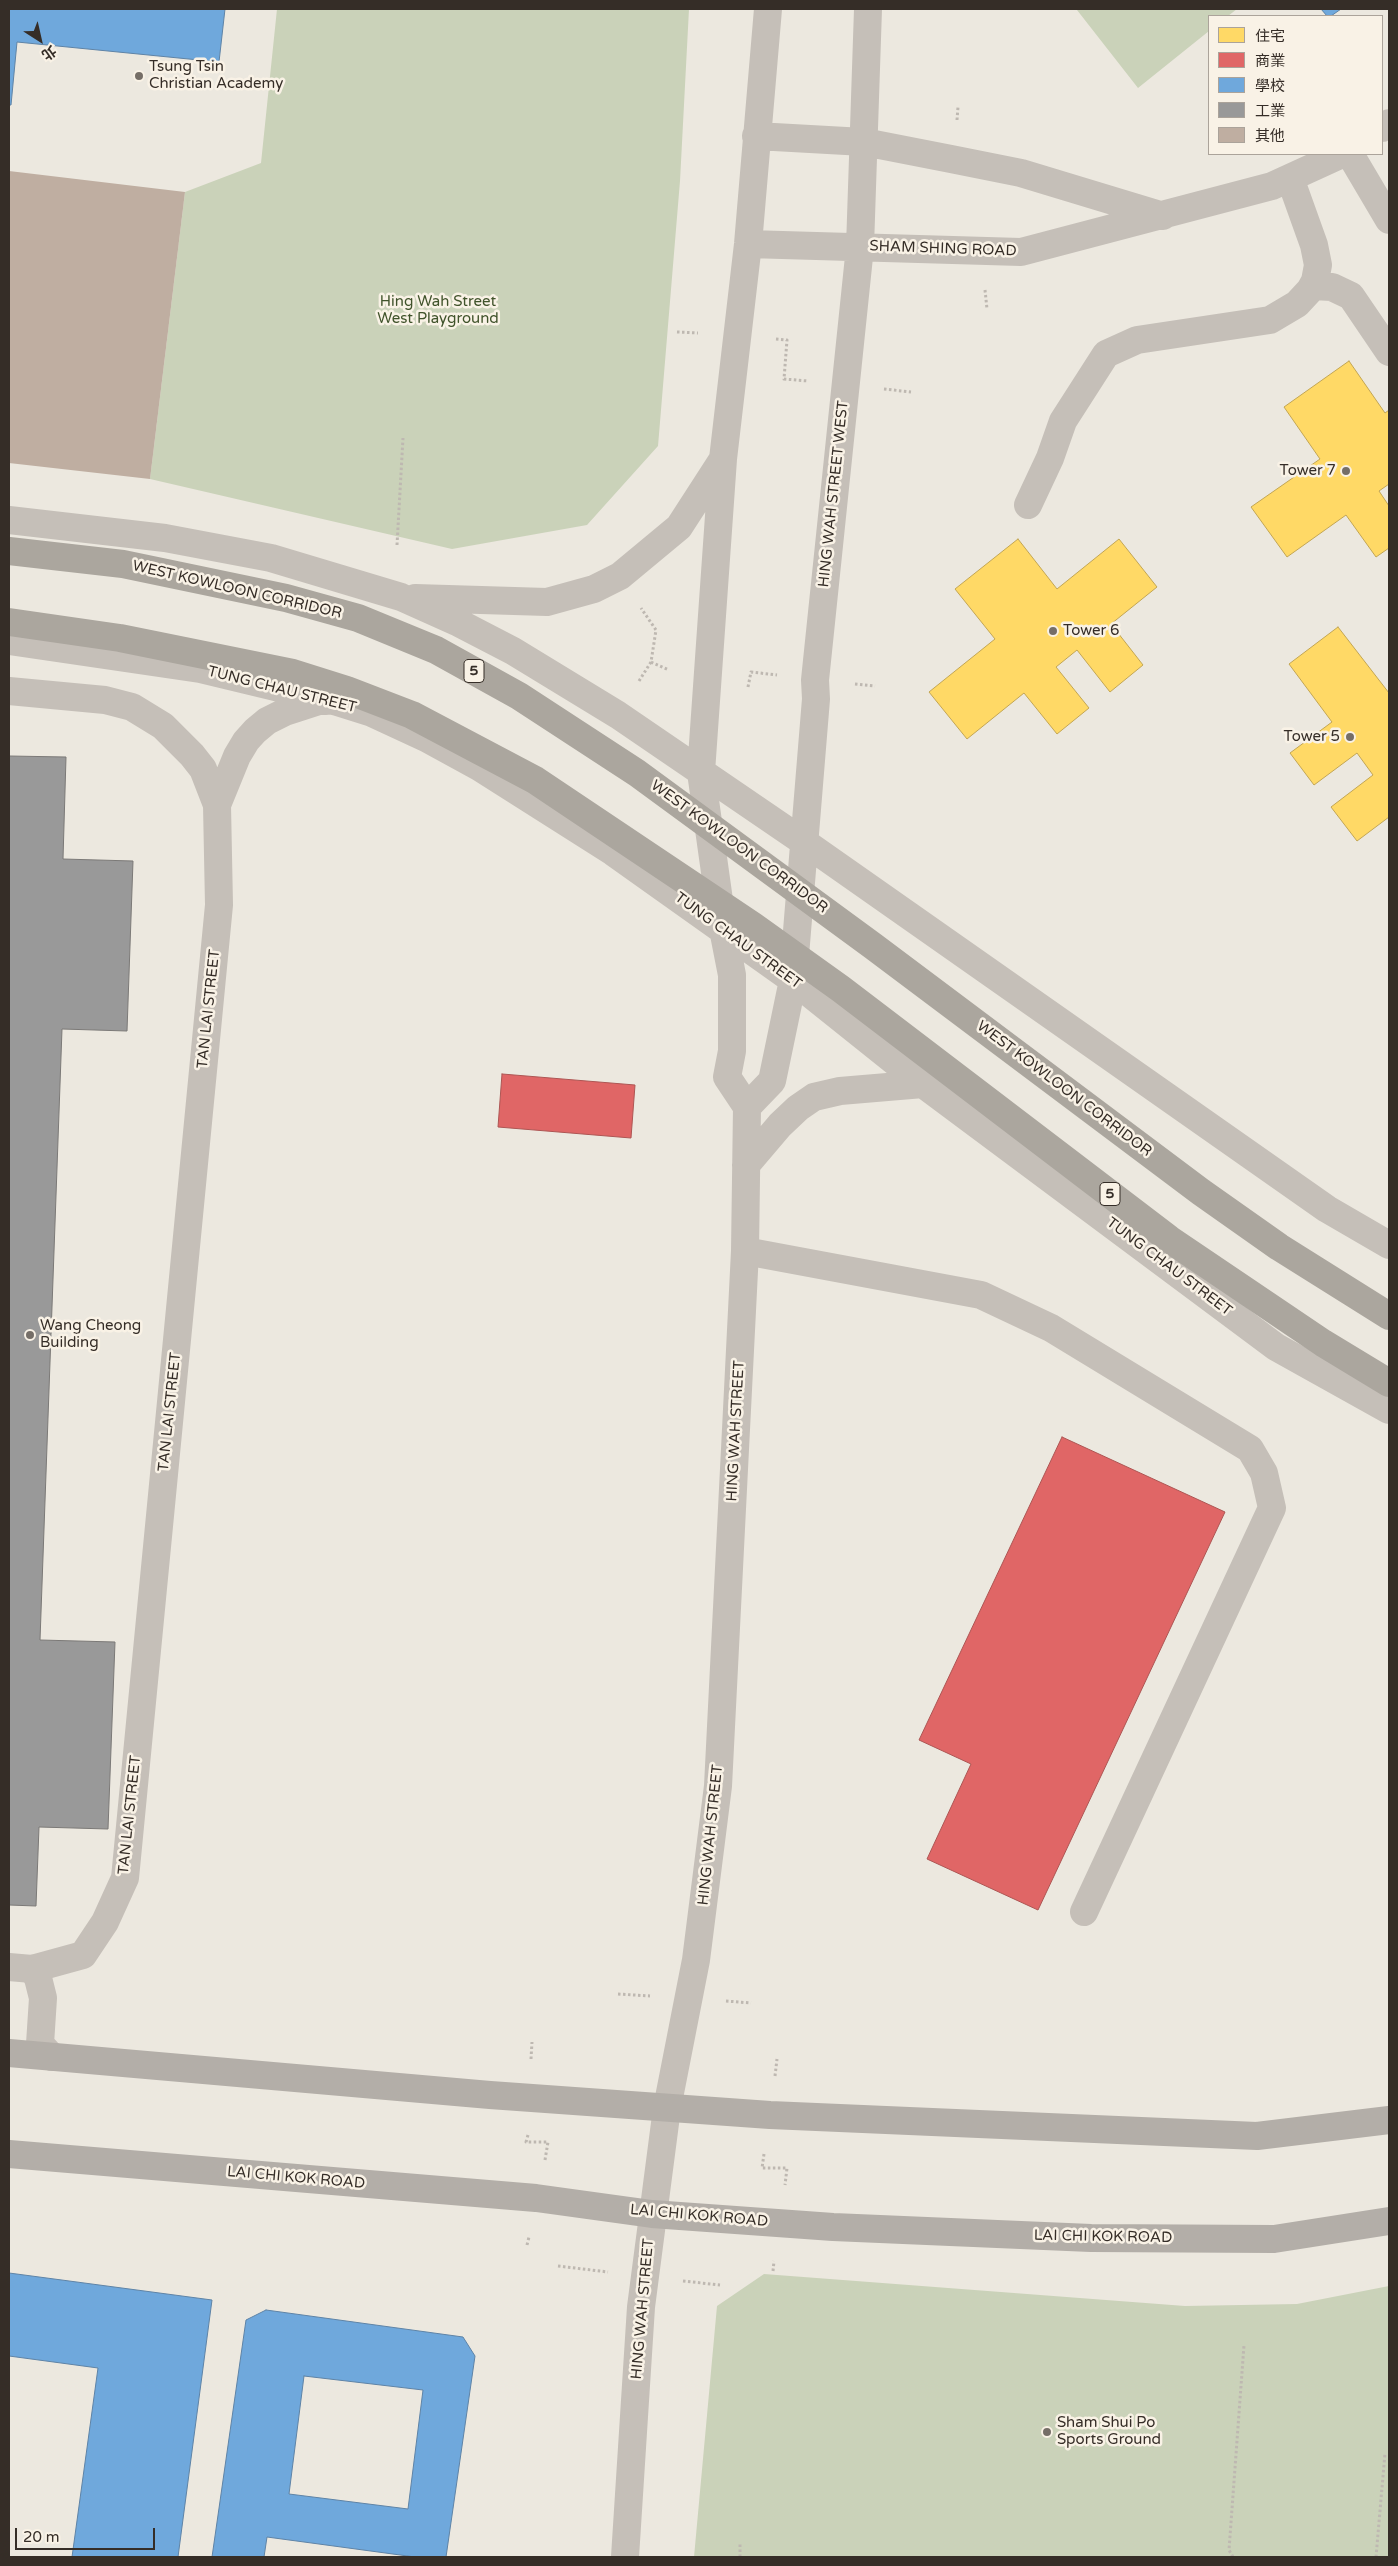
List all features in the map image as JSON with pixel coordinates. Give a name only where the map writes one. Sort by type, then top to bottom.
[{"type":"highway","name":"WEST KOWLOON CORRIDOR","points":[[9,551],[123,564],[286,598],[358,618],[436,650],[519,696],[637,773],[873,946],[1201,1192],[1279,1247],[1389,1316]]},
{"type":"highway","name":"5","points":[[9,622],[120,638],[293,673],[348,690],[412,715],[535,780],[753,926],[841,989],[1169,1239],[1324,1343],[1389,1383]]},
{"type":"main road","points":[[9,2053],[529,2098],[770,2115],[1257,2136],[1389,2120]]},
{"type":"main road","name":"LAI CHI KOK ROAD","points":[[9,2154],[536,2198],[652,2214],[833,2227],[1091,2238],[1274,2239],[1389,2221]]},
{"type":"street","points":[[768,9],[748,244],[723,459],[701,772],[722,929],[732,975],[732,1051],[727,1077],[747,1107],[772,1081],[793,980]]},
{"type":"street","name":"HING WAH STREET WEST","points":[[793,980],[816,699],[815,680],[860,247],[868,9]]},
{"type":"street","points":[[756,136],[864,142],[951,159],[1021,173],[1163,216]]},
{"type":"street","name":"SHAM SHING ROAD","points":[[748,244],[982,253],[1021,252],[1272,186],[1340,155]]},
{"type":"street","points":[[1351,155],[1389,220]]},
{"type":"street","points":[[1028,505],[1050,458],[1063,422],[1106,354],[1137,340],[1270,320],[1297,304],[1313,286],[1318,265],[1314,246],[1290,178]]},
{"type":"street","points":[[1313,286],[1332,287],[1350,296],[1389,352]]},
{"type":"street","points":[[401,597],[546,602],[594,589],[620,576],[680,527],[723,459]]},
{"type":"street","points":[[9,520],[165,538],[271,558],[401,597],[459,623],[556,675],[804,842],[1327,1209],[1389,1245]]},
{"type":"street","name":"TUNG CHAU STREET","points":[[9,641],[200,669],[337,702],[372,713],[426,738],[479,767],[591,837],[793,980],[924,1084],[1276,1347],[1389,1410]]},
{"type":"street","name":"TAN LAI STREET","points":[[9,691],[105,700],[140,712],[162,726],[192,755],[203,769],[217,805],[219,905],[125,1878],[105,1922],[83,1955],[20,1968]]},
{"type":"street","name":"TAN LAI STREET","points":[[217,805],[236,756],[255,732],[268,721],[285,712],[319,701],[337,702]]},
{"type":"street","points":[[746,1165],[780,1125],[798,1108],[814,1097],[840,1091],[924,1084]]},
{"type":"street","name":"HING WAH STREET","points":[[625,2557],[641,2306],[647,2276],[652,2214],[667,2108],[696,1960],[718,1786],[745,1252],[747,1107]]},
{"type":"street","points":[[745,1252],[981,1295],[1051,1328],[1250,1449],[1264,1473],[1272,1508],[1084,1912]]},
{"type":"street","points":[[20,1968],[38,1978],[43,1998],[40,2044],[52,2057]]},
{"type":"path","points":[[951,159],[958,107]]},
{"type":"path","points":[[982,253],[987,309]]},
{"type":"path","points":[[677,332],[738,334],[787,340],[784,379],[911,392]]},
{"type":"path","points":[[397,546],[403,438]]},
{"type":"path","points":[[651,662],[707,688],[747,695],[751,672],[874,686]]},
{"type":"path","points":[[527,2245],[548,2142],[526,2142],[532,2042]]},
{"type":"path","points":[[774,2271],[787,2168],[762,2168],[777,2059]]},
{"type":"path","points":[[1233,2557],[1229,2550],[1244,2345]]},
{"type":"path","points":[[1376,2557],[1385,2453]]},
{"type":"path","points":[[740,2544],[740,2557]]},
{"type":"green space","name":"Hing Wah Street West Playground","points":[[277,9],[689,9],[680,181],[658,446],[587,525],[452,549],[150,479],[185,192],[261,163]]},
{"type":"green space","points":[[1237,9],[1229,15],[1208,15],[1208,32],[1138,88],[1077,10]]},
{"type":"green space","name":"Sham Shui Po Sports Ground","points":[[764,2274],[1185,2306],[1297,2304],[1389,2286],[1389,2557],[694,2557],[717,2306]]},
{"type":"building: 住宅","name":"Tower 7","points":[[1349,361],[1385,413],[1389,410],[1389,484],[1379,491],[1389,506],[1389,548],[1376,557],[1346,515],[1287,557],[1251,507],[1320,459],[1284,407]]},
{"type":"building: 住宅","name":"Tower 6","points":[[1018,539],[1057,589],[1119,539],[1157,587],[1111,624],[1143,665],[1110,692],[1077,650],[1056,667],[1089,708],[1057,734],[1024,693],[967,739],[929,692],[995,639],[955,589]]},
{"type":"building: 住宅","name":"Tower 5","points":[[1338,627],[1389,693],[1389,817],[1357,841],[1331,807],[1373,775],[1357,753],[1314,785],[1290,753],[1332,722],[1289,664]]},
{"type":"building: 商業","points":[[502,1074],[635,1085],[631,1138],[498,1127]]},
{"type":"building: 商業","points":[[1062,1437],[1225,1512],[1038,1910],[927,1859],[971,1764],[919,1740]]},
{"type":"building: 學校","points":[[9,9],[225,9],[219,62],[17,42],[11,105],[9,105]]},
{"type":"building: 學校","points":[[1321,9],[1341,9],[1332,15],[1326,15]]},
{"type":"building: 學校","points":[[9,2273],[212,2300],[178,2557],[72,2557],[98,2368],[9,2356]]},
{"type":"building: 學校","points":[[266,2310],[463,2337],[475,2356],[446,2557],[415,2557],[267,2537],[264,2557],[212,2557],[246,2320]],"holes":[[[304,2376],[423,2390],[408,2509],[289,2494]]]},
{"type":"building: 工業","name":"Wang Cheong Building","points":[[9,756],[66,757],[63,859],[133,861],[127,1031],[62,1029],[40,1640],[115,1642],[108,1829],[39,1827],[36,1906],[9,1905]]},
{"type":"building: 其他","points":[[9,171],[185,192],[150,479],[9,463]]},
{"type":"place","name":"Tsung Tsin Christian Academy","points":[[139,76]]},
{"type":"place","name":"Tower 7","points":[[1346,471]]},
{"type":"place","name":"Tower 6","points":[[1053,631]]},
{"type":"place","name":"Tower 5","points":[[1350,737]]},
{"type":"place","name":"Wang Cheong Building","points":[[30,1335]]},
{"type":"place","name":"Sham Shui Po Sports Ground","points":[[1047,2432]]}]
